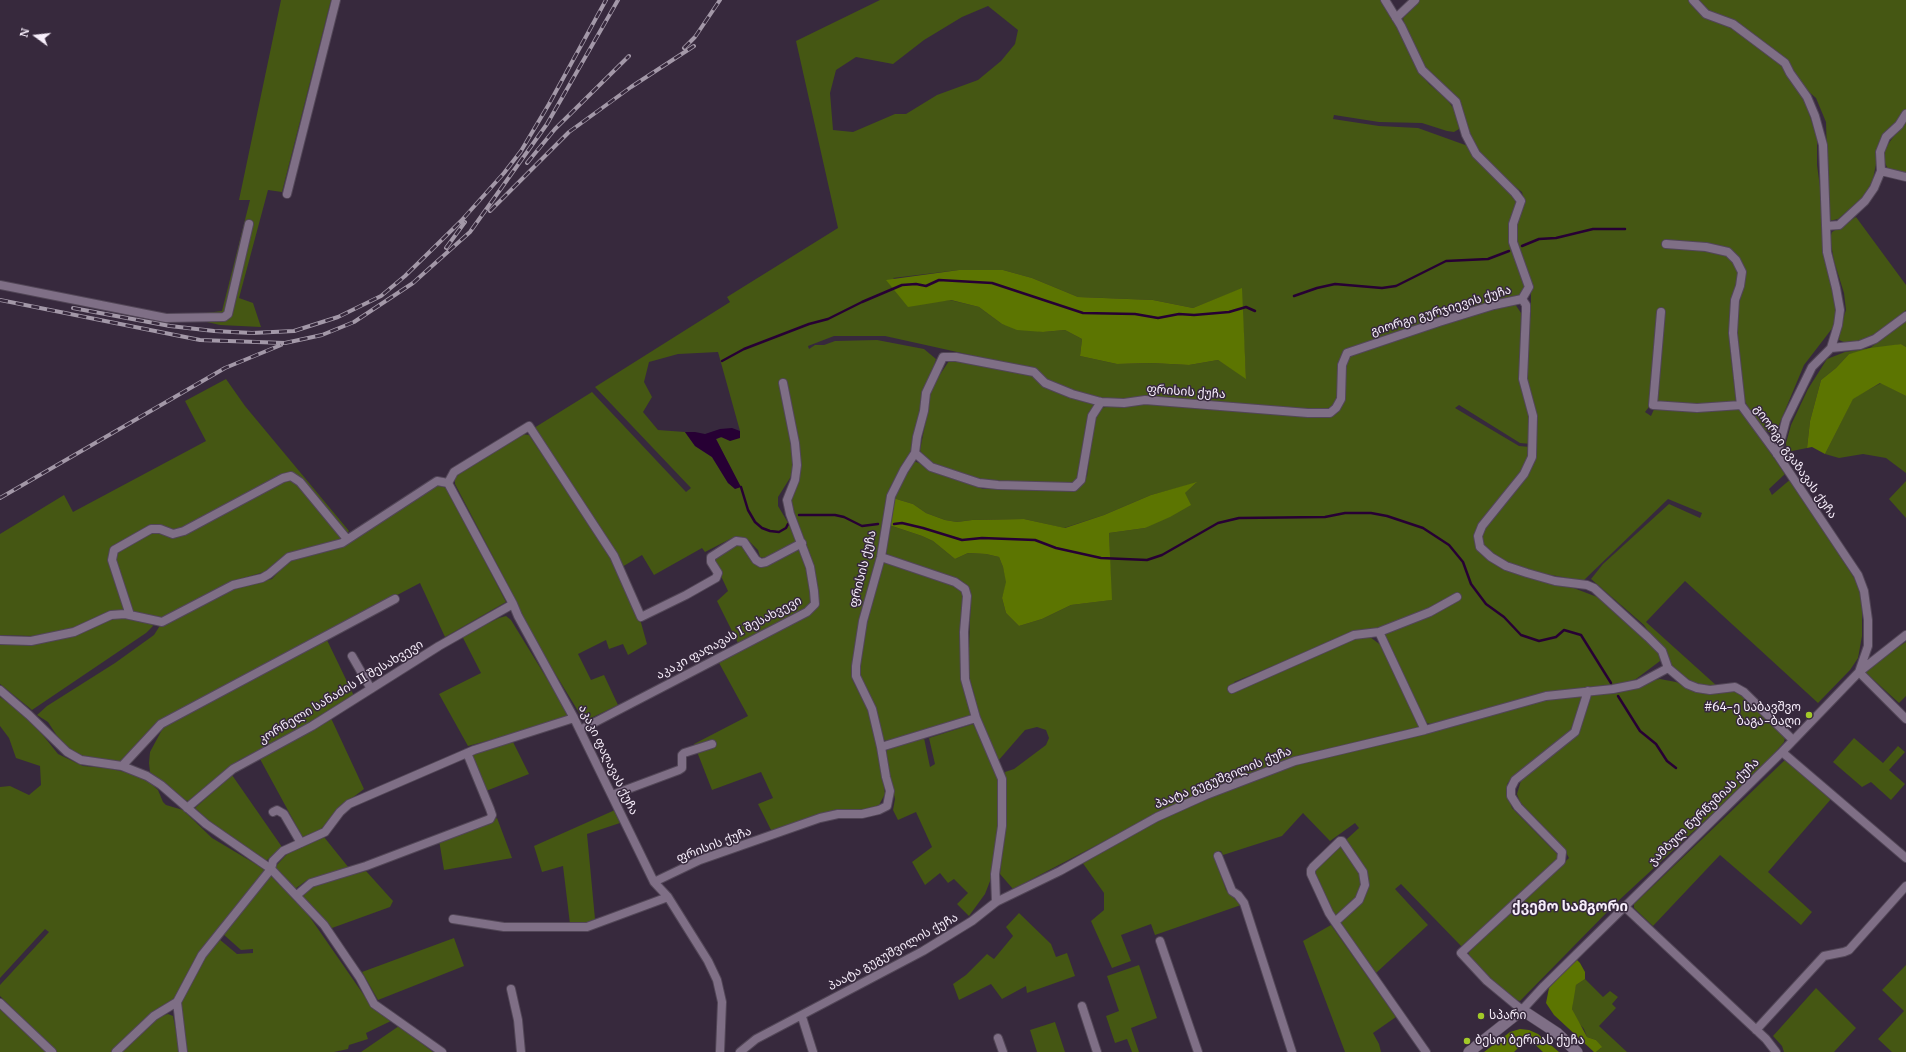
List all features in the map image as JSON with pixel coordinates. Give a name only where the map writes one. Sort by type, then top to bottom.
[{"type":"street","points":[[287,194],[336,0]]},
{"type":"street","points":[[1385,0],[1396,18],[1422,70],[1456,102],[1466,135],[1476,154],[1516,194],[1521,201],[1513,224],[1513,242],[1529,287],[1522,299]]},
{"type":"street","points":[[1396,18],[1415,0]]},
{"type":"street","points":[[1693,0],[1706,14],[1733,24],[1785,63],[1790,73],[1807,96],[1815,116],[1823,145],[1827,252],[1840,310],[1838,325],[1831,348],[1812,367],[1786,420],[1777,454]]},
{"type":"street","points":[[1826,226],[1839,225],[1865,201],[1874,188],[1881,171],[1880,152],[1886,137],[1899,125],[1906,114]]},
{"type":"street","points":[[1881,171],[1906,177]]},
{"type":"street","points":[[0,286],[166,318],[224,317],[228,314],[249,224]]},
{"type":"street","name":"გიორგი გვაზავას ქუჩა","points":[[1666,244],[1706,247],[1728,252],[1736,260],[1742,272],[1740,286],[1735,300],[1733,333],[1741,405],[1777,454],[1858,575],[1864,591],[1868,620],[1868,646],[1859,672]]},
{"type":"street","name":"გიორგი გურჯიევის ქუჩა","points":[[1336,408],[1341,400],[1342,365],[1347,353],[1494,305],[1522,299],[1526,311],[1523,379],[1533,416],[1532,457],[1524,474],[1482,526],[1478,536],[1480,547],[1491,557],[1506,566],[1556,581],[1587,585],[1594,588],[1662,651],[1668,668],[1687,684],[1697,688],[1710,690],[1735,687],[1744,692],[1793,740]]},
{"type":"street","points":[[1662,312],[1653,405],[1697,408],[1741,405]]},
{"type":"street","points":[[1831,348],[1860,345],[1875,339],[1906,316]]},
{"type":"street","name":"ფრისის ქუჩა","points":[[654,882],[700,860],[820,818],[838,814],[862,814],[879,810],[887,806],[890,790],[886,777],[881,747],[872,709],[856,676],[856,666],[863,621],[881,557],[891,496],[904,470],[915,454],[917,437],[924,411],[926,392],[943,357],[956,357],[1034,372],[1045,383],[1072,394],[1101,402],[1124,403],[1145,400],[1308,413],[1330,413],[1336,408]]},
{"type":"street","name":"აკაკი ფაღავას I შესახვევი","points":[[580,730],[807,612],[815,604],[810,567],[790,514],[787,500],[795,480],[797,465],[795,443],[783,383]]},
{"type":"street","points":[[915,454],[931,467],[979,483],[1074,487],[1081,480],[1092,416],[1101,402]]},
{"type":"street","points":[[0,640],[31,641],[74,632],[111,615],[130,616],[162,622],[233,585],[262,578],[289,557],[342,543],[437,481],[448,483],[454,472],[529,426],[614,556],[641,617],[686,595],[716,578],[718,573],[711,562],[711,557],[736,541],[744,542],[756,560],[761,563],[766,562],[802,543]]},
{"type":"street","points":[[130,616],[112,560],[114,550],[151,529],[160,529],[174,534],[184,531],[282,478],[290,476],[300,482],[347,539]]},
{"type":"street","name":"აკაკი ფაღავას ქუჩა","points":[[448,483],[574,718],[654,882],[668,897],[708,961],[717,980],[722,1002],[720,1052]]},
{"type":"street","points":[[881,557],[955,582],[965,589],[967,596],[964,632],[965,679],[976,718],[1002,779],[1002,826],[995,874],[996,902]]},
{"type":"street","points":[[1232,689],[1354,635],[1379,632],[1430,612],[1457,597]]},
{"type":"street","points":[[122,766],[161,724],[395,599]]},
{"type":"street","name":"კორნელი სანაძის II შესახვევი","points":[[187,808],[233,769],[312,726],[443,643],[513,604]]},
{"type":"street","points":[[1379,632],[1425,730]]},
{"type":"street","name":"ჯამბულ წურწუმიას ქუჩა","points":[[1522,1010],[1624,906],[1782,752],[1859,672],[1906,635]]},
{"type":"street","points":[[352,656],[371,688]]},
{"type":"street","name":"პაატა გუგუშვილის ქუჩა","points":[[740,1052],[756,1040],[802,1017],[864,981],[924,951],[972,921],[996,902],[1060,871],[1157,817],[1206,795],[1295,761],[1425,730],[1546,696],[1588,691],[1614,690],[1638,684],[1668,668]]},
{"type":"street","points":[[1859,672],[1906,719]]},
{"type":"street","points":[[0,690],[30,715],[67,752],[81,760],[122,766],[147,776],[161,785],[206,824],[271,869],[324,925],[360,978],[374,1004],[442,1052]]},
{"type":"street","points":[[1577,1052],[1557,1033],[1522,1010],[1487,981],[1461,953],[1561,861],[1562,852],[1518,807],[1511,796],[1512,788],[1515,780],[1575,732],[1588,691]]},
{"type":"street","points":[[116,1052],[154,1016],[177,1002],[202,954],[271,869],[274,861],[283,851],[325,832],[348,804],[467,753],[574,718]]},
{"type":"street","points":[[881,747],[976,718]]},
{"type":"street","points":[[612,795],[679,770],[682,768],[682,755],[684,753],[712,744]]},
{"type":"street","points":[[1782,752],[1906,858]]},
{"type":"street","points":[[297,895],[311,883],[366,866],[490,819],[492,815],[490,809],[467,753]]},
{"type":"street","points":[[273,812],[277,810],[284,814],[301,843]]},
{"type":"street","points":[[1335,922],[1359,900],[1365,885],[1363,872],[1344,842],[1340,841],[1311,870],[1329,913],[1335,922],[1426,1052]]},
{"type":"street","points":[[1218,856],[1232,891],[1238,895],[1244,904],[1292,1052]]},
{"type":"street","points":[[1756,1030],[1824,956],[1849,950],[1906,886]]},
{"type":"street","points":[[453,919],[504,927],[587,927],[668,897]]},
{"type":"street","points":[[1624,906],[1756,1030],[1776,1052]]},
{"type":"street","points":[[1160,941],[1198,1052]]},
{"type":"street","points":[[512,989],[518,1020],[521,1052]]},
{"type":"street","points":[[177,1002],[183,1052]]},
{"type":"street","points":[[0,1003],[52,1052]]},
{"type":"street","points":[[1082,1006],[1097,1052]]},
{"type":"street","points":[[1469,1052],[1522,1010]]},
{"type":"street","points":[[802,1017],[813,1052]]},
{"type":"street","points":[[998,1038],[1002,1052]]},
{"type":"green space","points":[[281,0],[331,0],[282,192],[268,190],[239,298],[253,303],[261,327],[220,325],[181,316],[222,311],[250,200],[239,200]]},
{"type":"green space","points":[[880,0],[1381,0],[1384,3],[1420,72],[1429,84],[1446,98],[1456,112],[1461,124],[1459,129],[1454,132],[1422,123],[1379,122],[1334,115],[1333,119],[1379,126],[1418,128],[1468,146],[1511,191],[1517,201],[1510,234],[1525,287],[1520,297],[1442,313],[1440,319],[1348,349],[1342,354],[1340,362],[1338,397],[1331,407],[1320,411],[1100,399],[1074,393],[1046,381],[1034,369],[885,336],[834,336],[808,346],[809,349],[815,345],[824,345],[835,341],[877,340],[924,349],[936,359],[920,414],[911,454],[890,487],[877,557],[853,661],[852,679],[868,710],[879,750],[885,794],[879,805],[869,809],[837,809],[772,832],[758,804],[773,798],[761,772],[712,790],[694,744],[748,716],[718,661],[817,607],[818,588],[811,557],[792,509],[792,498],[800,476],[800,449],[786,381],[779,384],[793,445],[794,467],[790,478],[778,497],[778,506],[799,541],[767,558],[760,557],[758,550],[748,540],[740,537],[732,538],[705,552],[702,548],[654,575],[642,555],[622,567],[534,428],[592,392],[686,492],[691,488],[595,387],[730,302],[727,297],[838,228],[796,41]],"holes":[[[988,6],[1018,30],[1015,44],[1001,61],[978,80],[937,95],[906,114],[895,114],[853,132],[833,130],[830,93],[836,70],[856,57],[893,64],[924,40],[962,17]],[[959,270],[1003,270],[1032,278],[1078,297],[1153,300],[1193,308],[1241,289],[1246,378],[1218,360],[1189,365],[1151,363],[1117,364],[1080,356],[1082,339],[1065,330],[1043,332],[1002,324],[979,307],[950,300],[931,302],[893,278]],[[718,352],[740,431],[716,439],[740,487],[733,486],[728,483],[712,457],[695,446],[685,432],[658,430],[643,412],[652,397],[644,382],[649,362],[678,354]]]},
{"type":"green space","points":[[1419,0],[1689,0],[1706,18],[1732,28],[1781,65],[1791,82],[1804,98],[1817,138],[1817,165],[1836,304],[1837,316],[1834,326],[1804,365],[1776,432],[1771,433],[1763,429],[1743,399],[1737,354],[1737,311],[1746,277],[1743,267],[1739,273],[1731,307],[1730,348],[1736,401],[1731,404],[1703,406],[1661,403],[1656,398],[1645,412],[1651,416],[1655,407],[1741,410],[1785,474],[1769,489],[1772,495],[1792,478],[1856,581],[1862,597],[1862,636],[1858,658],[1850,670],[1818,703],[1685,581],[1646,622],[1717,686],[1700,685],[1691,681],[1674,669],[1644,625],[1591,579],[1603,564],[1669,504],[1700,518],[1702,513],[1668,499],[1583,581],[1530,571],[1491,554],[1484,545],[1481,537],[1485,525],[1534,459],[1525,378],[1528,327],[1531,314],[1531,287],[1516,240],[1517,223],[1525,204],[1522,192],[1504,178],[1483,156],[1472,140],[1459,102],[1425,70],[1404,25],[1403,18]]},
{"type":"green space","points":[[1697,0],[1906,0],[1906,109],[1879,148],[1872,185],[1862,200],[1838,219],[1829,221],[1826,122],[1816,98],[1801,85],[1789,62],[1729,18],[1706,10]]},
{"type":"green space","points":[[1906,119],[1906,174],[1888,169],[1883,159],[1884,150]]},
{"type":"green space","points":[[1856,217],[1906,285],[1906,310],[1877,334],[1849,344],[1839,340],[1840,328],[1846,310],[1844,293],[1834,261],[1830,238],[1832,232]]},
{"type":"green space","points":[[959,270],[1003,270],[1032,278],[1078,297],[1153,300],[1193,308],[1242,288],[1246,379],[1218,360],[1189,365],[1151,363],[1117,364],[1080,356],[1082,339],[1065,330],[1043,332],[1017,330],[1002,324],[979,307],[951,300],[908,307],[886,280]]},
{"type":"green space","points":[[1515,304],[1521,313],[1520,383],[1531,418],[1531,444],[1520,443],[1459,405],[1455,408],[1519,446],[1530,447],[1527,461],[1521,474],[1475,534],[1492,561],[1524,576],[1571,587],[1605,600],[1659,652],[1660,661],[1636,679],[1612,687],[1562,692],[1432,724],[1426,723],[1384,636],[1385,632],[1429,610],[1378,629],[1353,633],[1234,682],[1238,688],[1350,639],[1370,637],[1382,646],[1419,724],[1418,729],[1293,759],[1216,786],[1160,812],[1013,889],[1000,874],[1007,811],[1005,772],[1014,769],[1046,745],[1049,738],[1046,730],[1037,727],[1025,730],[998,761],[979,717],[974,693],[968,675],[971,593],[966,585],[959,579],[898,560],[888,555],[884,550],[889,525],[933,541],[955,559],[968,553],[986,554],[999,557],[1007,582],[1002,598],[1006,613],[1019,626],[1042,619],[1071,605],[1111,600],[1109,533],[1145,528],[1196,483],[1151,495],[1104,515],[1064,528],[1024,519],[972,520],[957,522],[945,520],[926,513],[913,504],[893,498],[906,471],[914,461],[983,489],[1079,487],[1087,476],[1094,420],[1100,408],[1144,401],[1330,416],[1336,414],[1343,400],[1346,356],[1489,310]]},
{"type":"green space","points":[[1906,321],[1906,347],[1901,344],[1849,354],[1836,368],[1821,380],[1810,421],[1807,448],[1787,452],[1786,443],[1791,425],[1808,389],[1827,359],[1845,352],[1870,348]]},
{"type":"green space","points":[[1901,344],[1906,347],[1906,396],[1880,383],[1853,399],[1825,454],[1812,447],[1807,448],[1810,421],[1821,380],[1836,368],[1849,354],[1870,348]]},
{"type":"green space","points":[[955,358],[1030,373],[1095,403],[1080,472],[1075,481],[1071,484],[988,482],[938,467],[926,461],[920,450],[927,415],[927,399],[929,391],[949,361]]},
{"type":"green space","points":[[226,379],[245,406],[349,531],[342,539],[289,554],[264,572],[230,582],[162,619],[109,612],[76,627],[44,634],[32,636],[0,635],[0,534],[64,495],[73,512],[206,441],[185,401]]},
{"type":"green space","points":[[1881,383],[1906,396],[1906,473],[1886,458],[1863,454],[1839,458],[1825,454],[1853,398]]},
{"type":"green space","points":[[522,434],[529,435],[609,553],[640,619],[647,644],[628,655],[623,644],[609,649],[606,640],[578,654],[591,680],[604,675],[618,705],[589,719],[583,719],[521,618],[512,593],[455,484],[455,475]]},
{"type":"green space","points":[[1906,481],[1906,518],[1889,499]]},
{"type":"green space","points":[[1197,482],[1185,493],[1191,505],[1170,517],[1145,528],[1109,533],[1112,600],[1071,605],[1042,619],[1019,626],[1006,613],[1002,598],[1006,582],[999,557],[986,554],[968,553],[955,559],[933,541],[889,525],[893,498],[913,504],[926,513],[945,520],[957,522],[972,520],[1024,519],[1065,528],[1104,515],[1151,495]]},
{"type":"green space","points":[[437,485],[447,488],[506,602],[445,637],[420,583],[179,710],[119,764],[85,757],[73,751],[59,739],[48,722],[37,715],[47,706],[115,663],[154,635],[161,624],[234,588],[272,579],[288,561],[338,547]]},
{"type":"green space","points":[[739,543],[743,543],[760,564],[795,547],[800,549],[812,591],[812,603],[805,610],[738,643],[717,601],[728,591],[714,561],[715,556]]},
{"type":"green space","points":[[886,562],[952,584],[962,590],[964,597],[961,639],[971,713],[970,717],[888,742],[883,739],[874,705],[859,674],[859,663],[866,622],[882,563]]},
{"type":"green space","points":[[506,616],[511,620],[571,718],[468,746],[439,694],[481,673],[462,636]]},
{"type":"green space","points":[[117,618],[130,618],[151,622],[153,626],[146,633],[32,710],[0,684],[0,642],[29,644]]},
{"type":"green space","points":[[326,638],[354,696],[281,739],[239,760],[188,801],[150,772],[150,752],[164,726]]},
{"type":"green space","points":[[1906,642],[1906,696],[1899,703],[1864,671],[1879,659]]},
{"type":"green space","points":[[1660,679],[1676,682],[1701,693],[1734,691],[1742,696],[1785,738],[1784,742],[1760,770],[1616,903],[1520,1001],[1512,999],[1469,957],[1469,952],[1569,858],[1564,849],[1520,802],[1517,794],[1522,777],[1578,732],[1590,693]]},
{"type":"green space","points":[[1586,694],[1573,729],[1516,774],[1507,784],[1508,795],[1512,808],[1558,855],[1558,860],[1462,947],[1401,884],[1395,889],[1428,925],[1376,973],[1333,914],[1314,872],[1315,868],[1359,828],[1355,823],[1330,841],[1303,813],[1282,836],[1223,855],[1221,851],[1214,855],[1226,890],[1241,905],[1155,935],[1151,924],[1121,935],[1131,961],[1112,968],[1091,921],[1104,910],[1104,893],[1082,862],[1154,822],[1215,794],[1295,763],[1545,699]]},
{"type":"green space","points":[[0,697],[26,714],[58,754],[83,766],[107,768],[134,774],[148,781],[158,790],[163,802],[166,805],[183,810],[212,838],[264,869],[263,873],[247,893],[171,1003],[157,1010],[112,1052],[57,1052],[0,996],[0,985],[49,932],[45,929],[0,978],[0,787],[10,786],[29,795],[41,785],[40,766],[16,758],[9,738],[0,726]]},
{"type":"green space","points":[[330,716],[364,789],[339,808],[320,831],[303,838],[260,759],[307,732]]},
{"type":"green space","points":[[973,724],[995,766],[999,779],[999,827],[992,876],[985,894],[969,916],[957,904],[968,893],[954,879],[948,883],[940,873],[925,885],[912,862],[932,847],[916,812],[898,820],[893,810],[895,799],[885,755],[888,748],[924,738],[930,767],[935,764],[929,738]]},
{"type":"green space","points":[[1854,738],[1883,763],[1898,746],[1905,752],[1889,770],[1905,784],[1891,800],[1871,782],[1862,787],[1833,762]]},
{"type":"green space","points":[[513,742],[529,774],[486,791],[470,758],[475,751]]},
{"type":"green space","points":[[1785,760],[1831,799],[1768,872],[1812,912],[1801,925],[1720,855],[1653,926],[1634,908],[1634,904]]},
{"type":"green space","points":[[232,775],[282,847],[266,861],[212,824],[195,808]]},
{"type":"green space","points":[[615,810],[620,823],[587,834],[595,919],[585,924],[570,924],[563,866],[542,872],[534,846]]},
{"type":"green space","points":[[497,818],[512,858],[444,870],[439,840]]},
{"type":"green space","points":[[324,837],[349,868],[307,880],[295,889],[275,867],[289,852]]},
{"type":"green space","points":[[366,871],[393,901],[390,907],[332,928],[300,896],[311,885]]},
{"type":"green space","points":[[271,876],[307,913],[370,1004],[391,1021],[366,1033],[368,1039],[349,1045],[348,1049],[334,1052],[186,1052],[180,1001],[203,958],[219,939],[237,954],[253,953],[253,949],[241,950],[223,934]]},
{"type":"green space","points":[[1019,913],[1051,944],[1056,957],[1067,953],[1075,976],[1027,993],[1026,986],[1002,999],[991,984],[959,1000],[953,984],[966,975],[987,954],[994,959],[1013,936],[1006,927]]},
{"type":"green space","points":[[1331,925],[1396,1017],[1373,1033],[1379,1044],[1381,1052],[1345,1052],[1303,941]]},
{"type":"green space","points":[[454,938],[464,966],[378,1000],[362,972]]},
{"type":"green space","points":[[1576,959],[1585,972],[1585,979],[1576,985],[1572,1009],[1587,1037],[1596,1040],[1602,1047],[1596,1052],[1594,1052],[1554,1015],[1546,1003],[1549,988]]},
{"type":"green space","points":[[1139,965],[1157,1018],[1131,1028],[1139,1052],[1132,1052],[1127,1039],[1115,1043],[1106,1016],[1119,1011],[1107,976]]},
{"type":"green space","points":[[1906,965],[1906,1052],[1892,1052],[1878,1039],[1904,1011],[1882,990]]},
{"type":"green space","points":[[1585,979],[1603,997],[1610,991],[1618,997],[1612,1004],[1616,1008],[1599,1026],[1627,1052],[1596,1052],[1601,1048],[1596,1040],[1587,1037],[1584,1029],[1578,1022],[1572,1009],[1573,996],[1576,985]]},
{"type":"green space","points":[[1816,988],[1856,1028],[1834,1052],[1784,1052],[1782,1046],[1773,1036]]},
{"type":"green space","points":[[0,1008],[46,1052],[0,1052]]},
{"type":"green space","points":[[168,1014],[173,1016],[180,1052],[120,1052],[156,1018]]},
{"type":"green space","points":[[1055,1022],[1065,1052],[1037,1052],[1030,1030]]},
{"type":"green space","points":[[399,1026],[433,1052],[361,1052]]},
{"type":"green space","points":[[1520,1029],[1529,1030],[1538,1034],[1559,1052],[1543,1052],[1528,1038],[1514,1052],[1484,1052],[1510,1032]]},
{"type":"shaded area","points":[[732,428],[740,431],[740,438],[730,441],[721,437],[716,439],[741,487],[735,489],[728,483],[712,457],[695,446],[685,432],[705,434],[720,429]]},
{"type":"waterway","points":[[1522,246],[1539,239],[1556,238],[1593,229],[1625,229]]},
{"type":"waterway","points":[[1294,296],[1317,288],[1335,284],[1382,288],[1396,286],[1446,261],[1488,259],[1509,251]]},
{"type":"waterway","points":[[722,361],[744,349],[809,324],[828,319],[862,302],[902,285],[916,284],[926,286],[939,280],[992,283],[1083,313],[1135,314],[1158,318],[1179,314],[1194,315],[1229,312],[1246,307],[1255,311]]},
{"type":"waterway","points":[[741,487],[748,510],[755,522],[762,528],[779,532],[786,528],[788,524]]},
{"type":"waterway","points":[[894,524],[902,523],[962,540],[982,538],[1035,540],[1056,548],[1101,558],[1147,560],[1162,555],[1218,523],[1239,518],[1325,517],[1345,513],[1371,513],[1387,516],[1423,528],[1449,545],[1463,562],[1471,584],[1486,604],[1504,617],[1521,635],[1539,641],[1556,637],[1564,630],[1581,635],[1611,683]]},
{"type":"waterway","points":[[799,515],[835,515],[844,517],[862,526],[878,524]]},
{"type":"waterway","points":[[1618,696],[1640,731],[1656,744],[1667,761],[1676,768]]},
{"type":"railway","points":[[73,308],[170,326],[214,331],[252,333],[294,331],[338,317],[381,296],[405,276],[461,221],[504,173],[521,151],[549,104],[606,0]]},
{"type":"railway","points":[[0,300],[200,340],[285,343],[322,335],[354,322],[413,283],[470,232],[547,124],[618,0]]},
{"type":"railway","points":[[684,48],[695,37],[720,0]]},
{"type":"railway","points":[[490,211],[569,132],[631,87],[694,46]]},
{"type":"railway","points":[[527,163],[555,129],[629,56]]},
{"type":"railway","points":[[446,248],[465,222]]},
{"type":"railway","points":[[0,498],[225,368],[281,345]]},
{"type":"place","name":"#64-ე საბავშვო ბაგა-ბაღი","points":[[1809,715]]},
{"type":"place","name":"სპარი","points":[[1481,1016]]},
{"type":"place","name":"ბესო ბერიას ქუჩა","points":[[1467,1041]]},
{"type":"district","name":"ქვემო სამგორი","points":[[1570,907]]}]
